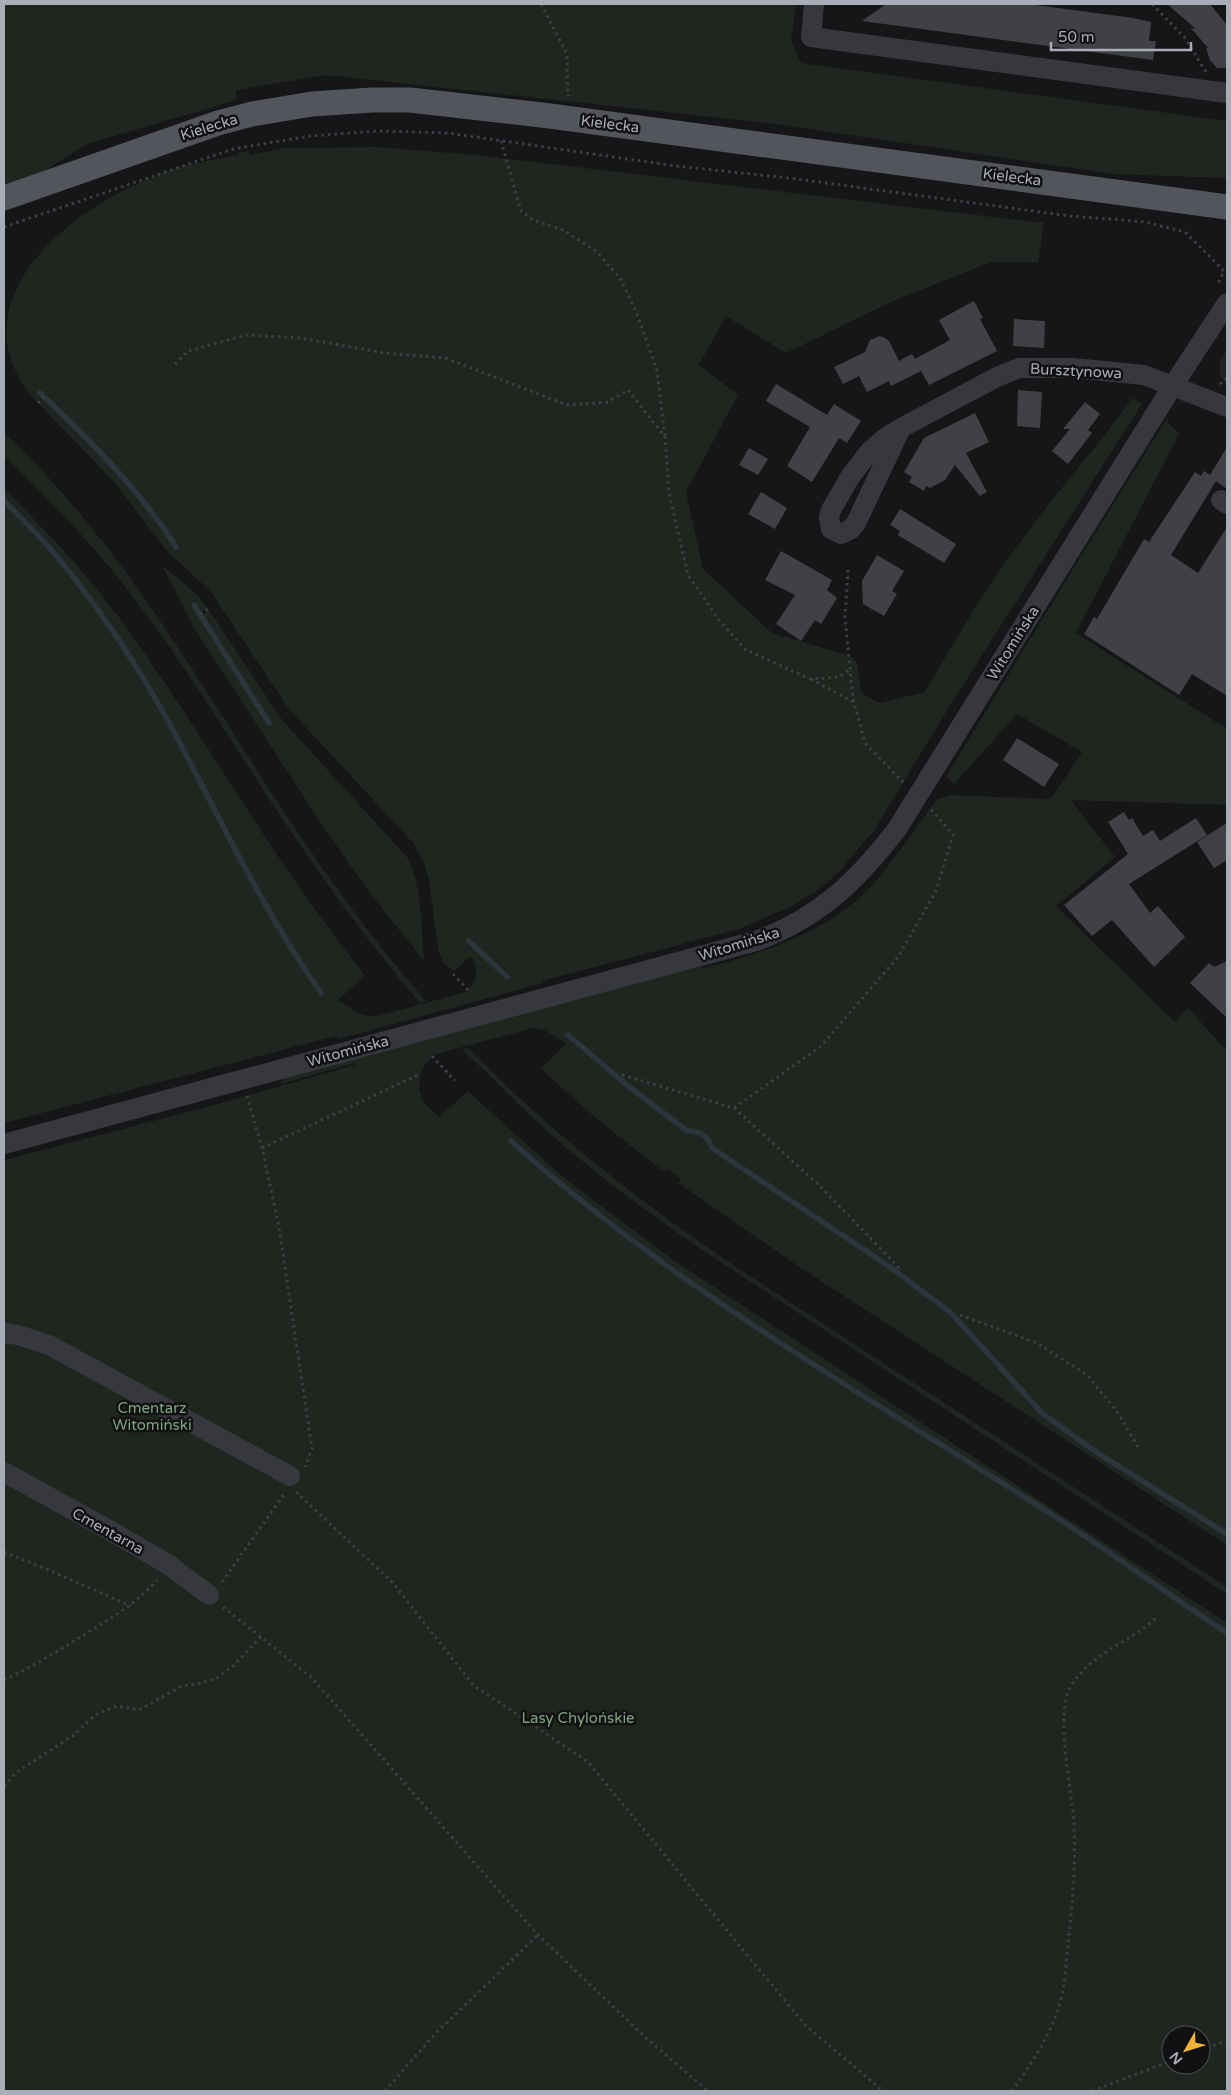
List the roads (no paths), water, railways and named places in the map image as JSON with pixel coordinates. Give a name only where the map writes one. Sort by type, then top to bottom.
[{"type":"main road","name":"Kielecka","points":[[4,198],[218,123],[252,114],[312,104],[372,100],[410,100],[1227,206]]},
{"type":"street","points":[[814,4],[811,37],[1220,92]]},
{"type":"street","name":"Witomińska","points":[[4,1144],[716,952],[781,932],[814,913],[834,899],[855,880],[897,829],[1172,387],[1221,299]]},
{"type":"street","name":"Bursztynowa","points":[[901,428],[856,523],[845,533],[835,532],[831,529],[829,523],[831,510],[850,477],[869,452],[885,438],[901,428],[997,376],[1019,368],[1073,368],[1144,375],[1227,408]]},
{"type":"street","points":[[4,1333],[18,1335],[49,1345],[290,1476]]},
{"type":"street","name":"Cmentarna","points":[[4,1472],[169,1565],[210,1596]]},
{"type":"waterway","points":[[40,393],[113,466],[147,506],[176,547]]},
{"type":"waterway","points":[[4,501],[42,539],[71,574],[133,662],[174,732],[261,898],[321,993]]},
{"type":"waterway","points":[[194,605],[269,723]]},
{"type":"waterway","points":[[469,941],[507,977]]},
{"type":"waterway","points":[[568,1035],[627,1085],[687,1131],[702,1135],[708,1140],[712,1148],[890,1267],[951,1313],[1043,1414],[1099,1454],[1227,1534]]},
{"type":"waterway","points":[[511,1141],[574,1195],[640,1246],[707,1294],[846,1385],[1079,1532],[1227,1633]]},
{"type":"park label","name":"Cmentarz Witomiński","points":[[152,1416]]},
{"type":"park label","name":"Lasy Chylońskie","points":[[578,1718]]}]
